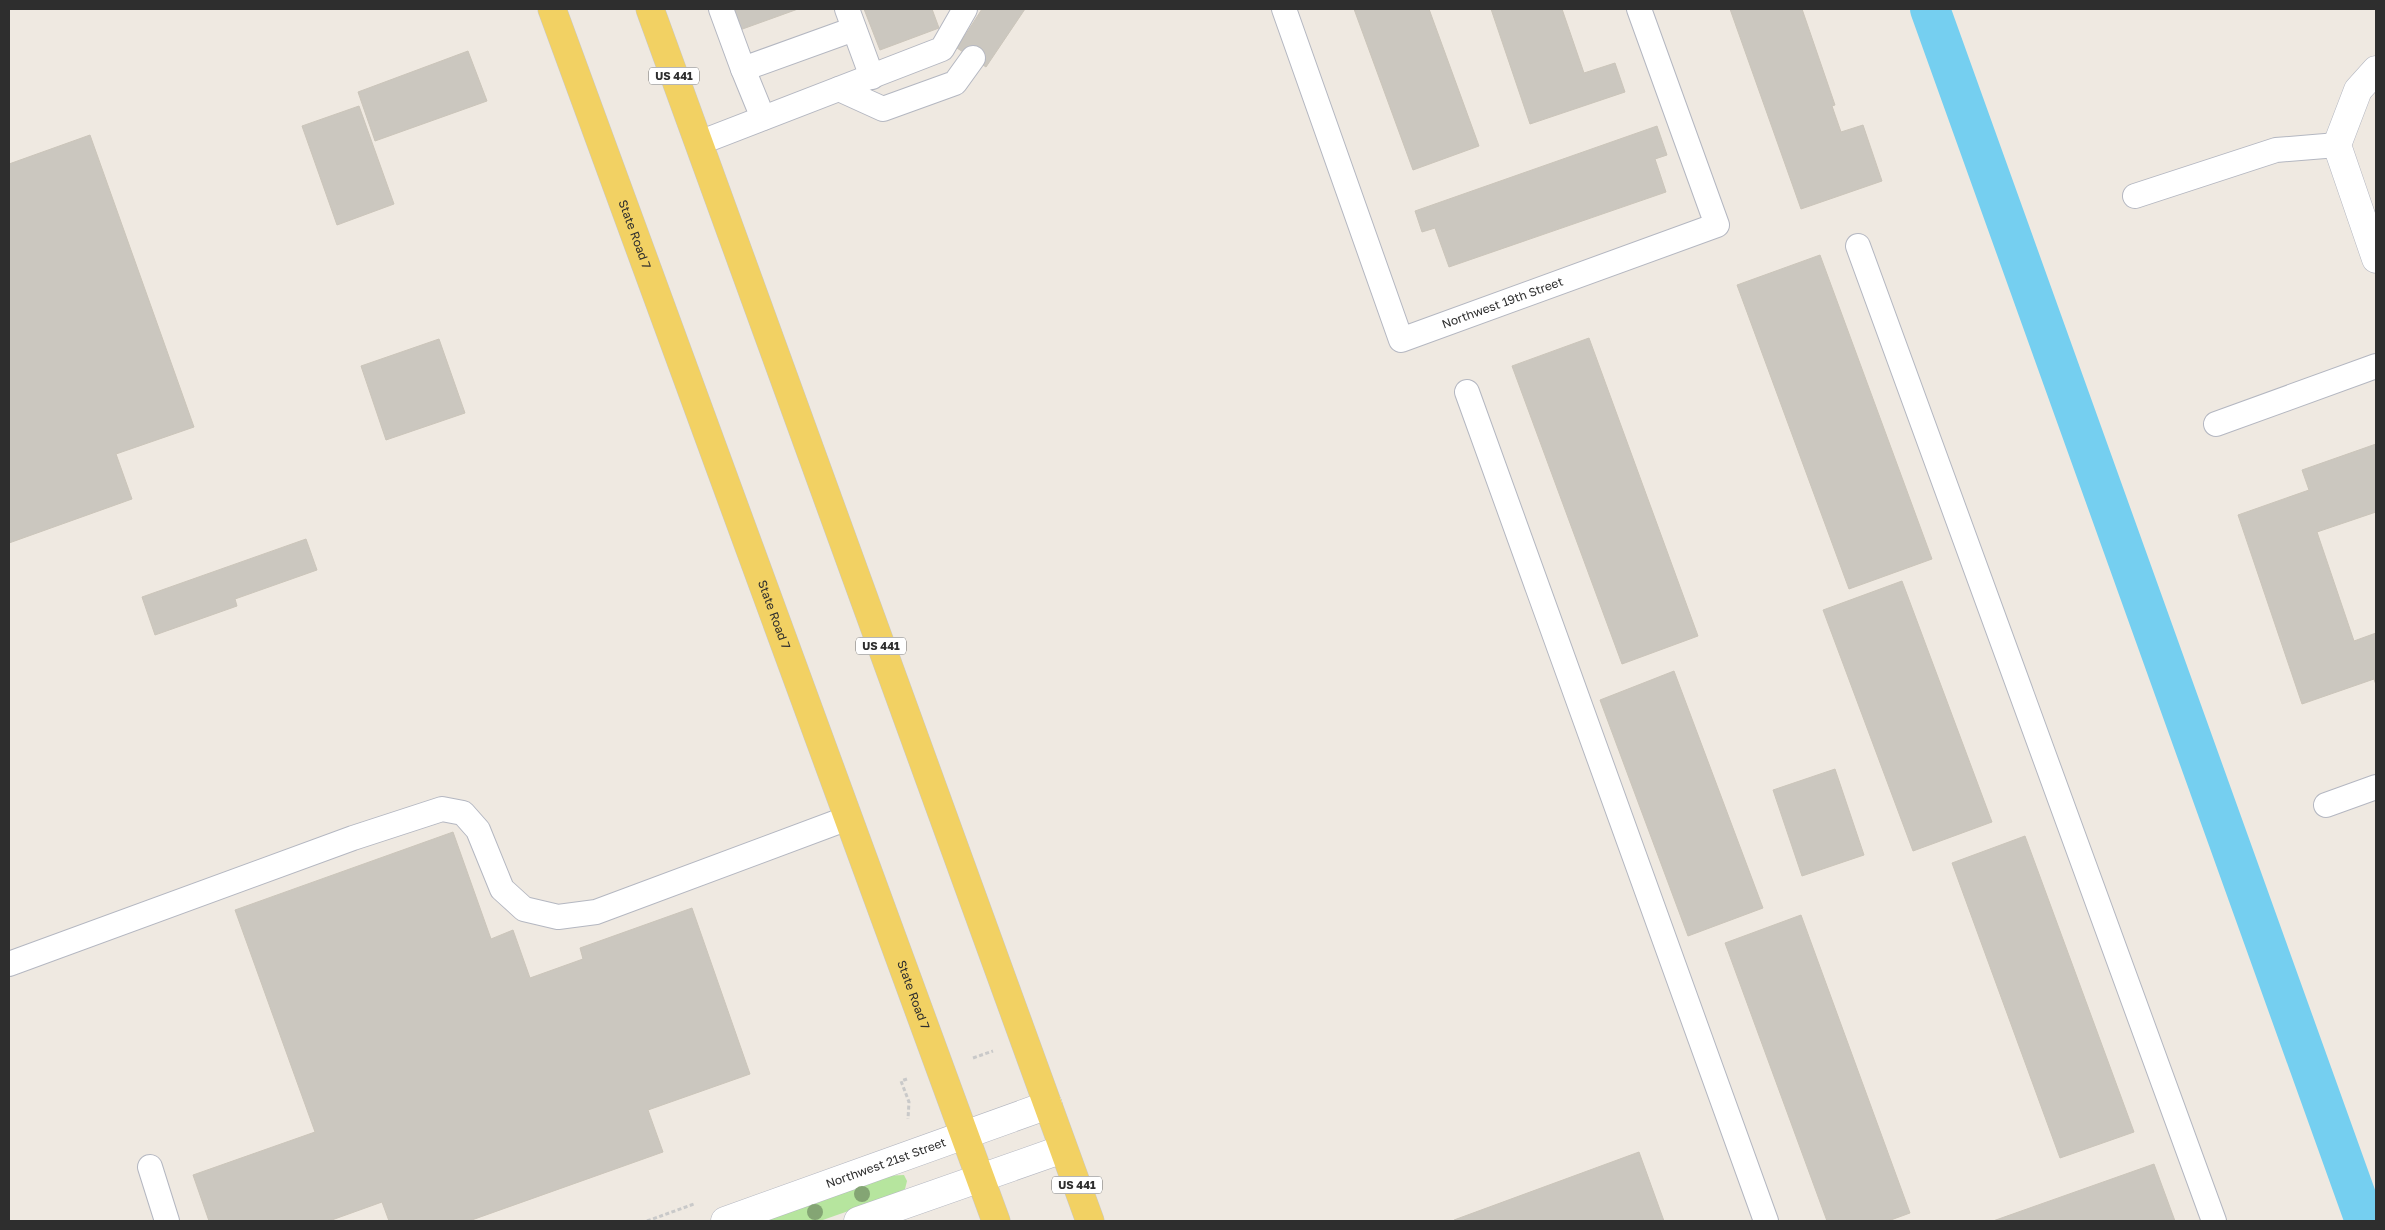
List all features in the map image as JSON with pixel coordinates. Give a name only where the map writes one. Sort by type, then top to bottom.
[{"type":"main road","name":"State Road 7","points":[[552,9],[996,1221]]},
{"type":"main road","name":"US 441","points":[[650,9],[1090,1221]]},
{"type":"street","points":[[2376,70],[2358,90],[2337,145],[2376,259]]},
{"type":"street","name":"Northwest 21st Street","points":[[725,1221],[1048,1104]]},
{"type":"street","points":[[858,1221],[1063,1149]]},
{"type":"lane","points":[[721,9],[763,118]]},
{"type":"lane","points":[[699,143],[942,49],[965,9]]},
{"type":"lane","name":"Northwest 19th Street","points":[[1284,9],[1401,340],[1717,225],[1639,9]]},
{"type":"lane","points":[[743,69],[851,19],[872,77]]},
{"type":"lane","points":[[838,90],[883,109],[955,83],[973,58]]},
{"type":"lane","points":[[2135,196],[2276,150],[2337,145]]},
{"type":"lane","points":[[1858,246],[2214,1221]]},
{"type":"lane","points":[[2216,424],[2376,366]]},
{"type":"lane","points":[[1467,392],[1766,1221]]},
{"type":"lane","points":[[2326,805],[2376,787]]},
{"type":"lane","points":[[9,964],[353,838],[442,809],[462,813],[478,830],[502,888],[524,909],[558,917],[596,912],[848,818]]},
{"type":"lane","points":[[150,1167],[167,1221]]},
{"type":"path","points":[[901,1125],[908,1119],[909,1102],[901,1081],[1024,1041]]},
{"type":"path","points":[[647,1221],[703,1201]]},
{"type":"green space","points":[[904,1175],[907,1181],[905,1189],[891,1196],[820,1221],[759,1221],[884,1176]]},
{"type":"building","points":[[729,9],[798,9],[737,31]]},
{"type":"building","points":[[864,9],[932,9],[939,28],[880,50]]},
{"type":"building","points":[[982,9],[1025,9],[986,67],[957,48]]},
{"type":"building","points":[[1354,9],[1429,9],[1479,146],[1413,170]]},
{"type":"building","points":[[1491,9],[1562,9],[1584,73],[1615,63],[1625,92],[1530,124]]},
{"type":"building","points":[[1730,9],[1802,9],[1835,105],[1832,106],[1841,132],[1863,125],[1882,181],[1801,209]]},
{"type":"building","points":[[468,51],[487,101],[375,141],[358,92]]},
{"type":"building","points":[[359,106],[394,204],[337,225],[302,126]]},
{"type":"building","points":[[1657,126],[1667,155],[1655,159],[1666,192],[1449,267],[1435,228],[1422,232],[1415,211]]},
{"type":"building","points":[[90,135],[194,427],[116,454],[132,499],[9,543],[9,164]]},
{"type":"building","points":[[1820,255],[1932,559],[1849,589],[1737,285]]},
{"type":"building","points":[[1589,338],[1698,636],[1622,664],[1512,366]]},
{"type":"building","points":[[439,339],[465,413],[386,440],[361,366]]},
{"type":"building","points":[[2376,444],[2376,512],[2317,532],[2354,641],[2376,633],[2376,685],[2374,679],[2302,704],[2238,515],[2309,490],[2302,470]]},
{"type":"building","points":[[306,539],[317,570],[235,599],[237,606],[155,635],[142,597]]},
{"type":"building","points":[[1902,581],[1992,822],[1913,851],[1823,610]]},
{"type":"building","points":[[1674,671],[1763,908],[1688,936],[1600,700]]},
{"type":"building","points":[[1835,769],[1864,855],[1802,876],[1773,790]]},
{"type":"building","points":[[453,832],[491,939],[513,930],[530,978],[583,959],[580,948],[692,908],[750,1074],[648,1110],[663,1152],[469,1221],[389,1221],[382,1202],[329,1221],[209,1221],[193,1175],[315,1132],[235,910]]},
{"type":"building","points":[[2025,836],[2134,1132],[2060,1158],[1952,863]]},
{"type":"building","points":[[1801,915],[1910,1213],[1888,1221],[1827,1221],[1725,943]]},
{"type":"building","points":[[1639,1152],[1664,1221],[1454,1221],[1454,1220]]},
{"type":"building","points":[[2154,1164],[2175,1221],[1993,1221]]},
{"type":"waterway","points":[[1930,9],[2365,1221]]}]
